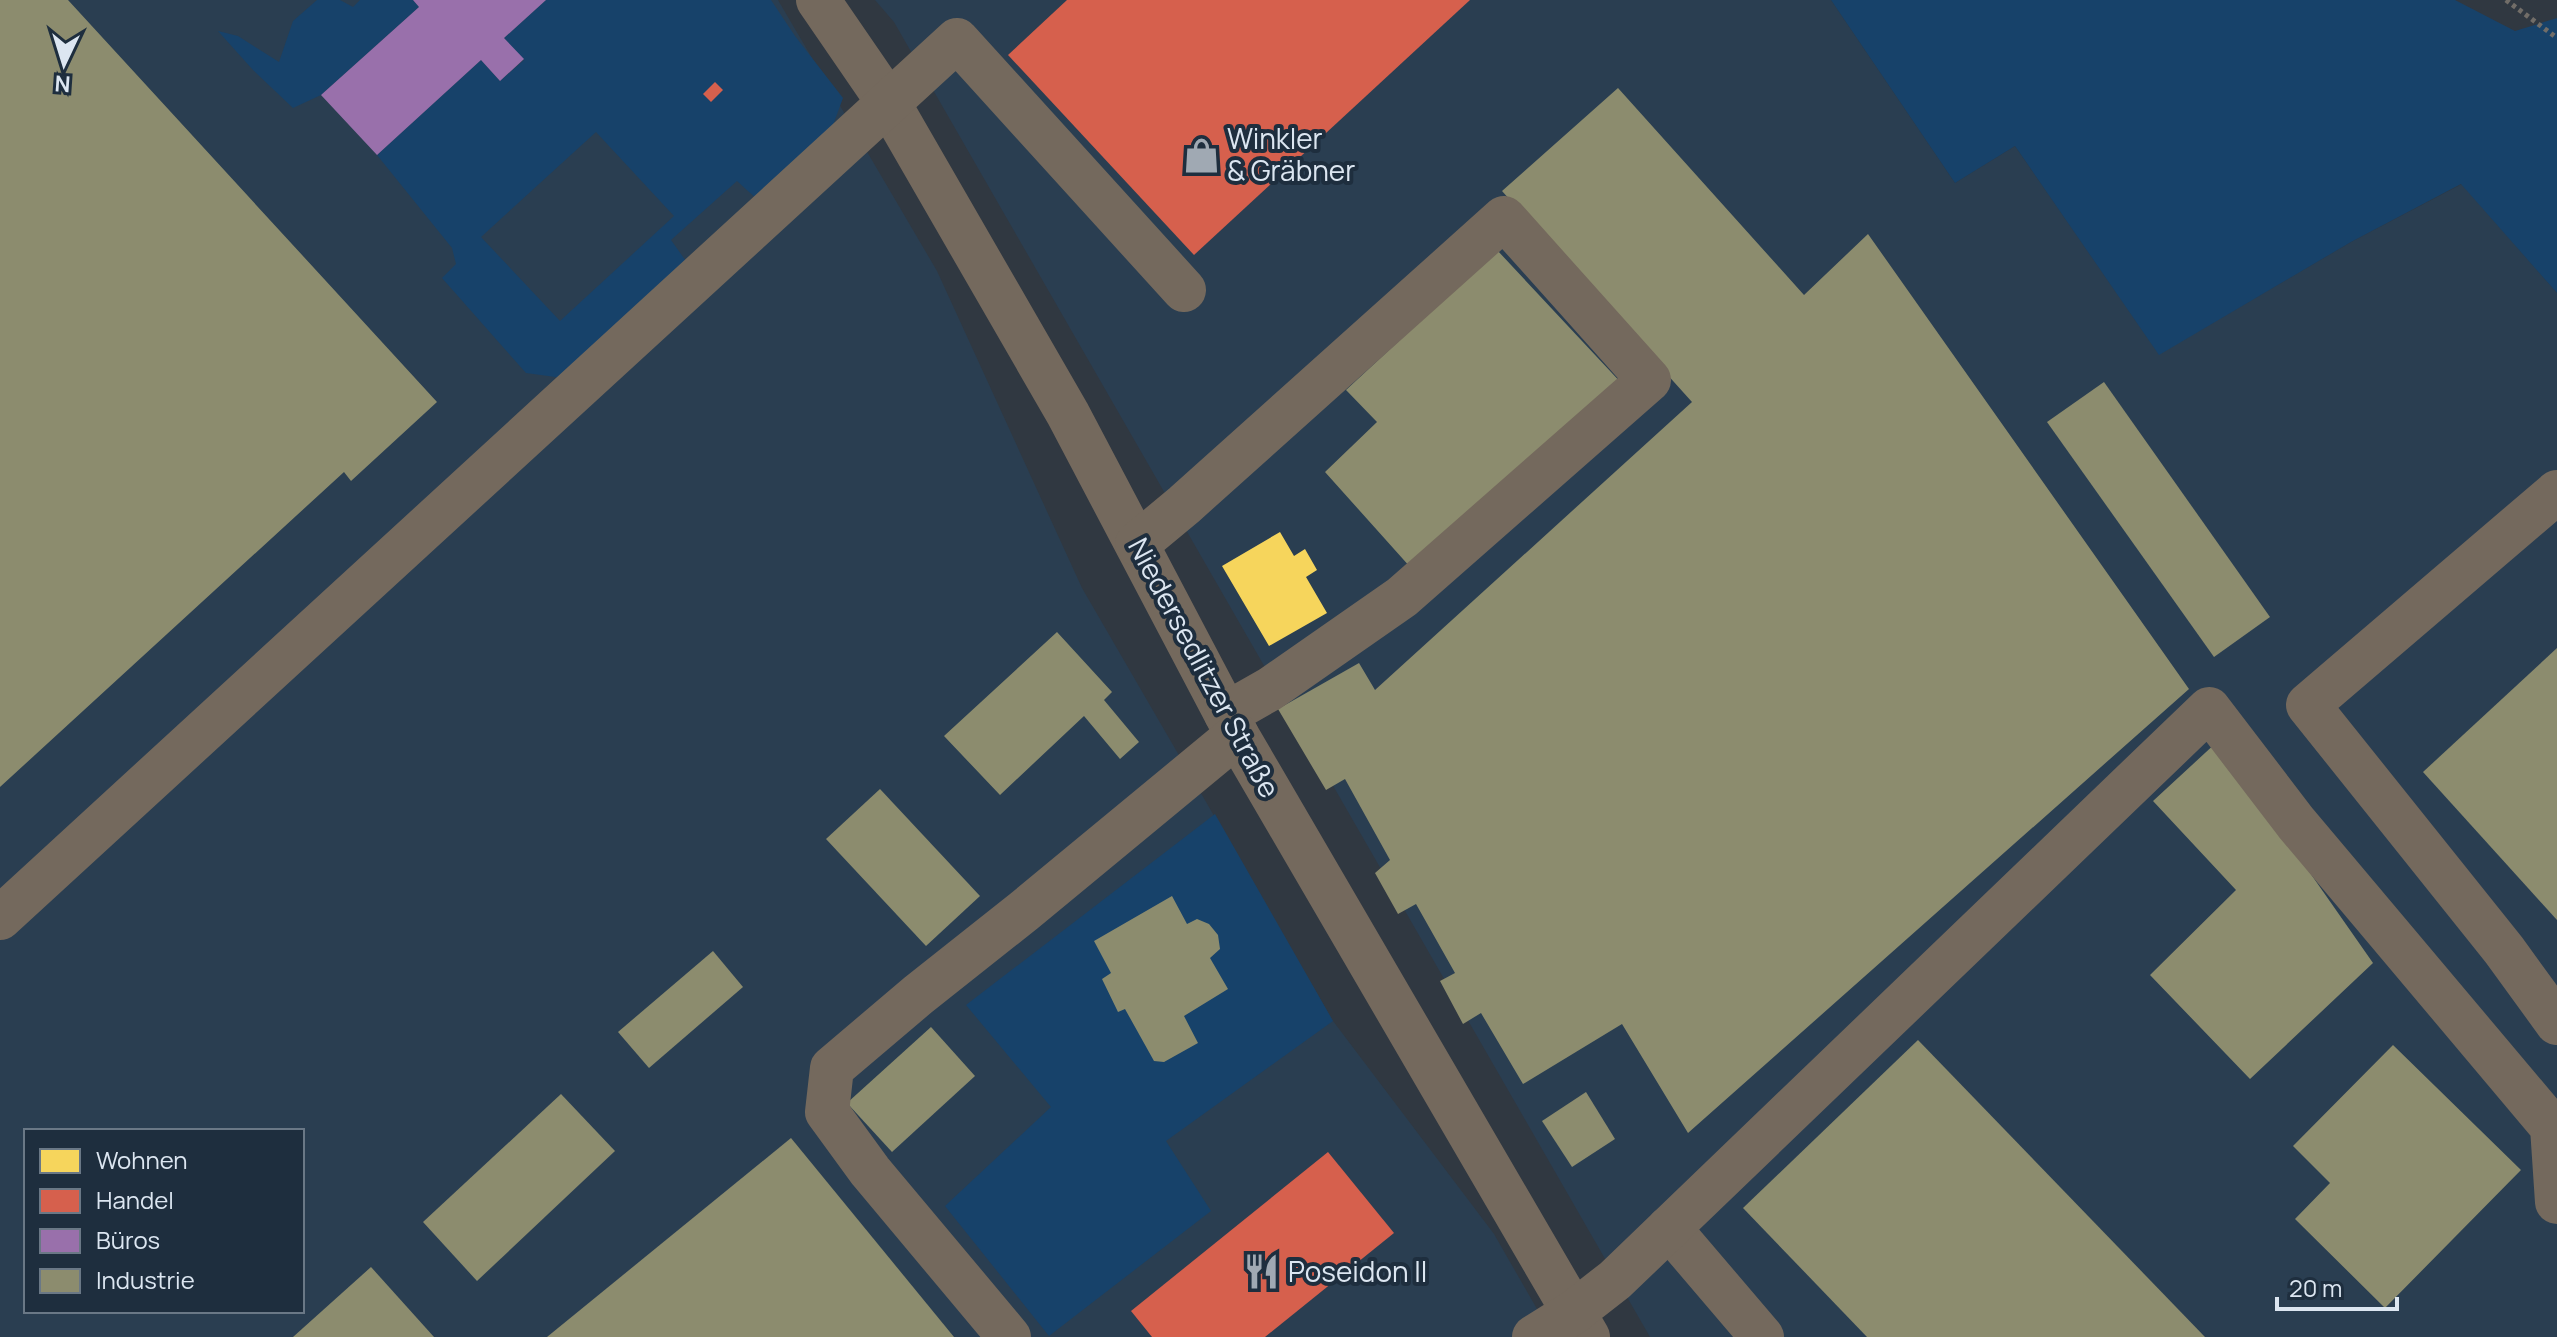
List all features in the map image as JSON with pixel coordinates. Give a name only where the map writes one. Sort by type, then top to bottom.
[{"type":"street","name":"Niedersedlitzer Straße","points":[[818,0],[888,102],[1068,414],[1232,725],[1581,1324]]},
{"type":"street","points":[[0,918],[957,40],[1184,290]]},
{"type":"street","points":[[1009,1337],[870,1171],[827,1112],[832,1068],[1024,911],[1270,689],[1402,597],[1649,380],[1504,218],[1137,544]]},
{"type":"street","points":[[2557,492],[2308,705],[2504,950],[2557,1023]]},
{"type":"street","points":[[1534,1337],[1581,1324],[1615,1280],[2209,709],[2296,823],[2552,1127],[2557,1202]]},
{"type":"street","points":[[1669,1228],[1762,1337]]},
{"type":"path","points":[[2506,0],[2557,38]]},
{"type":"shaded area","points":[[0,0],[778,0],[937,271],[1082,588],[1333,1021],[1494,1234],[1553,1337],[0,1337]]},
{"type":"shaded area","points":[[317,0],[340,0],[353,7],[360,0],[413,0],[419,7],[321,95],[293,108],[218,31],[238,36],[279,62],[293,21]]},
{"type":"shaded area","points":[[546,0],[771,0],[843,98],[829,136],[759,201],[737,181],[671,240],[688,264],[563,378],[526,373],[442,278],[456,264],[452,248],[377,155],[481,60],[500,81],[524,60],[504,38]],"holes":[[[596,132],[674,216],[560,321],[481,237]]]},
{"type":"shaded area","points":[[875,0],[1831,0],[1955,183],[2015,146],[2159,354],[2351,242],[2462,184],[2557,293],[2557,1337],[1650,1337],[894,22]]},
{"type":"shaded area","points":[[1831,0],[2455,0],[2515,31],[2557,18],[2557,293],[2461,184],[2351,242],[2159,355],[2015,146],[1955,183]]},
{"type":"shaded area","points":[[1215,814],[1333,1021],[1166,1141],[1211,1211],[1049,1336],[945,1206],[1051,1107],[966,1005]]},
{"type":"building: Wohnen","points":[[1280,532],[1294,556],[1305,549],[1317,570],[1306,577],[1327,613],[1269,646],[1222,566]]},
{"type":"building: Handel","name":"Winkler & Gräbner","points":[[1067,0],[1470,0],[1194,255],[1008,55]]},
{"type":"building: Handel","points":[[715,82],[723,90],[711,102],[703,94]]},
{"type":"building: Handel","name":"Poseidon II","points":[[1328,1152],[1394,1233],[1265,1337],[1152,1337],[1131,1311]]},
{"type":"building: Büros","points":[[413,0],[546,0],[504,38],[524,59],[500,81],[481,60],[377,155],[321,95],[419,7]]},
{"type":"building: Industrie","points":[[0,0],[68,0],[437,402],[351,481],[344,472],[0,787]]},
{"type":"building: Industrie","points":[[1618,88],[1804,295],[1868,234],[2189,689],[1688,1133],[1622,1024],[1523,1084],[1481,1013],[1463,1024],[1440,981],[1455,973],[1416,904],[1398,914],[1375,873],[1390,860],[1345,779],[1326,790],[1278,709],[1359,663],[1375,690],[1692,402],[1502,191]]},
{"type":"building: Industrie","points":[[1497,250],[1625,387],[1411,568],[1325,472],[1377,422],[1346,390]]},
{"type":"building: Industrie","points":[[2104,382],[2270,617],[2214,657],[2047,422]]},
{"type":"building: Industrie","points":[[1057,632],[1112,692],[1104,700],[1139,742],[1120,759],[1084,716],[1000,795],[944,736]]},
{"type":"building: Industrie","points":[[2557,648],[2557,920],[2423,772]]},
{"type":"building: Industrie","points":[[2218,741],[2373,963],[2250,1079],[2150,975],[2236,890],[2153,801]]},
{"type":"building: Industrie","points":[[880,789],[980,896],[926,946],[826,839]]},
{"type":"building: Industrie","points":[[1172,896],[1187,924],[1197,919],[1209,924],[1218,935],[1220,949],[1210,958],[1228,989],[1184,1016],[1198,1043],[1164,1062],[1154,1061],[1125,1009],[1118,1012],[1102,979],[1111,973],[1094,941]]},
{"type":"building: Industrie","points":[[713,951],[743,987],[649,1068],[618,1032]]},
{"type":"building: Industrie","points":[[931,1027],[975,1076],[892,1152],[847,1103]]},
{"type":"building: Industrie","points":[[1918,1040],[2205,1337],[1867,1337],[1743,1208]]},
{"type":"building: Industrie","points":[[2393,1045],[2521,1170],[2385,1308],[2295,1219],[2330,1183],[2293,1146]]},
{"type":"building: Industrie","points":[[1586,1092],[1615,1139],[1572,1167],[1542,1121]]},
{"type":"building: Industrie","points":[[561,1094],[615,1151],[477,1281],[423,1222]]},
{"type":"building: Industrie","points":[[791,1138],[954,1337],[547,1337]]},
{"type":"building: Industrie","points":[[371,1267],[434,1337],[293,1337]]},
{"type":"place","name":"Winkler & Gräbner","points":[[1201,155]]},
{"type":"place","name":"Poseidon II","points":[[1262,1272]]}]
